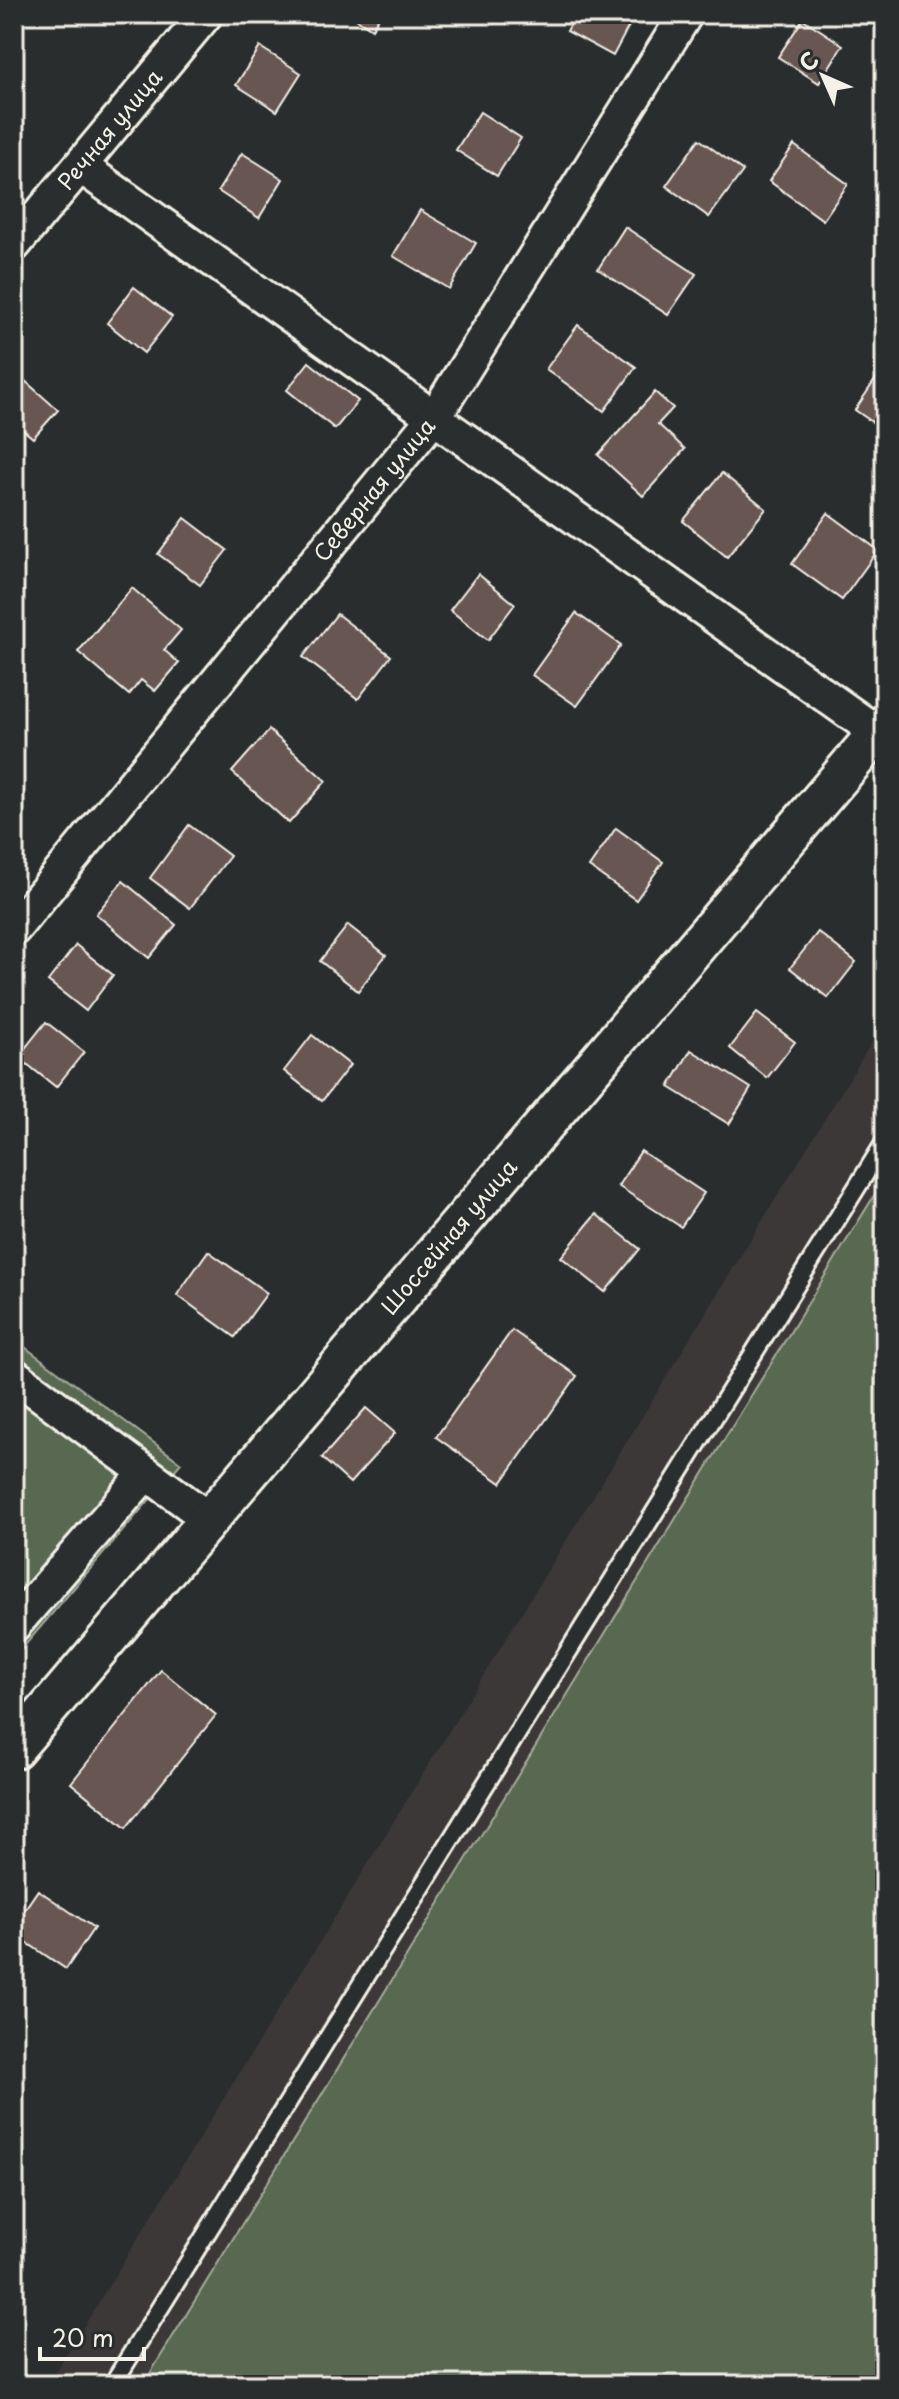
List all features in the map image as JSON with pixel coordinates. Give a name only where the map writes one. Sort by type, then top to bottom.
[{"type":"street","name":"Речная улица","points":[[14,245],[206,14]]},
{"type":"street","name":"Северная улица","points":[[14,929],[435,416],[686,14]]},
{"type":"street","points":[[80,166],[882,729]]},
{"type":"street","name":"Шоссейная улица","points":[[14,1749],[882,729]]},
{"type":"street","points":[[14,1375],[210,1520]]},
{"type":"street","points":[[14,1625],[146,1473]]},
{"type":"lane","points":[[112,2385],[885,1142]]},
{"type":"shaded area","points":[[885,1021],[885,2385],[48,2385]]},
{"type":"green space","points":[[885,1178],[885,2385],[143,2385]]},
{"type":"green space","points":[[14,1339],[181,1463],[14,1658]]},
{"type":"building","points":[[349,14],[381,14],[372,29]]},
{"type":"building","points":[[576,14],[612,14],[630,24],[613,56],[567,31]]},
{"type":"building","points":[[803,19],[843,45],[819,83],[778,57]]},
{"type":"building","points":[[260,47],[301,73],[277,111],[236,85]]},
{"type":"building","points":[[480,112],[521,138],[497,176],[456,150]]},
{"type":"building","points":[[699,139],[743,171],[709,217],[666,186]]},
{"type":"building","points":[[794,145],[848,184],[823,220],[769,181]]},
{"type":"building","points":[[242,153],[283,179],[259,218],[218,191]]},
{"type":"building","points":[[420,210],[476,243],[449,289],[393,256]]},
{"type":"building","points":[[625,227],[696,274],[668,315],[598,269]]},
{"type":"building","points":[[134,287],[172,317],[144,353],[107,323]]},
{"type":"building","points":[[578,325],[636,367],[604,411],[546,369]]},
{"type":"building","points":[[309,362],[358,401],[335,429],[287,390]]},
{"type":"building","points":[[885,365],[885,431],[855,410]]},
{"type":"building","points":[[15,372],[58,410],[33,438],[14,422]]},
{"type":"building","points":[[655,392],[673,408],[658,424],[685,449],[643,496],[598,455]]},
{"type":"building","points":[[722,473],[766,509],[727,557],[683,521]]},
{"type":"building","points":[[828,513],[878,550],[842,600],[792,564]]},
{"type":"building","points":[[185,518],[227,550],[200,585],[158,554]]},
{"type":"building","points":[[478,574],[515,604],[488,640],[450,610]]},
{"type":"building","points":[[132,588],[181,630],[164,650],[179,663],[155,691],[141,680],[129,695],[78,652]]},
{"type":"building","points":[[576,613],[621,645],[577,706],[532,675]]},
{"type":"building","points":[[337,614],[391,656],[358,699],[303,657]]},
{"type":"building","points":[[269,730],[326,781],[289,823],[232,772]]},
{"type":"building","points":[[189,825],[230,856],[190,908],[150,878]]},
{"type":"building","points":[[616,828],[663,862],[636,900],[589,867]]},
{"type":"building","points":[[123,881],[176,925],[149,958],[96,914]]},
{"type":"building","points":[[348,925],[386,955],[358,991],[320,961]]},
{"type":"building","points":[[818,932],[856,962],[828,998],[790,968]]},
{"type":"building","points":[[76,945],[113,975],[86,1011],[48,981]]},
{"type":"building","points":[[757,1013],[795,1042],[767,1078],[730,1048]]},
{"type":"building","points":[[46,1022],[84,1052],[56,1087],[18,1057]]},
{"type":"building","points":[[312,1035],[350,1065],[322,1101],[284,1071]]},
{"type":"building","points":[[691,1050],[751,1088],[729,1124],[669,1087]]},
{"type":"building","points":[[641,1151],[704,1193],[681,1227],[618,1186]]},
{"type":"building","points":[[596,1214],[640,1249],[605,1292],[561,1257]]},
{"type":"building","points":[[208,1251],[267,1293],[235,1337],[177,1295]]},
{"type":"building","points":[[512,1330],[577,1376],[501,1483],[436,1437]]},
{"type":"building","points":[[366,1408],[395,1433],[350,1483],[322,1458]]},
{"type":"building","points":[[161,1670],[216,1715],[126,1828],[71,1783]]},
{"type":"building","points":[[38,1890],[94,1928],[66,1969],[14,1934],[14,1925]]}]
